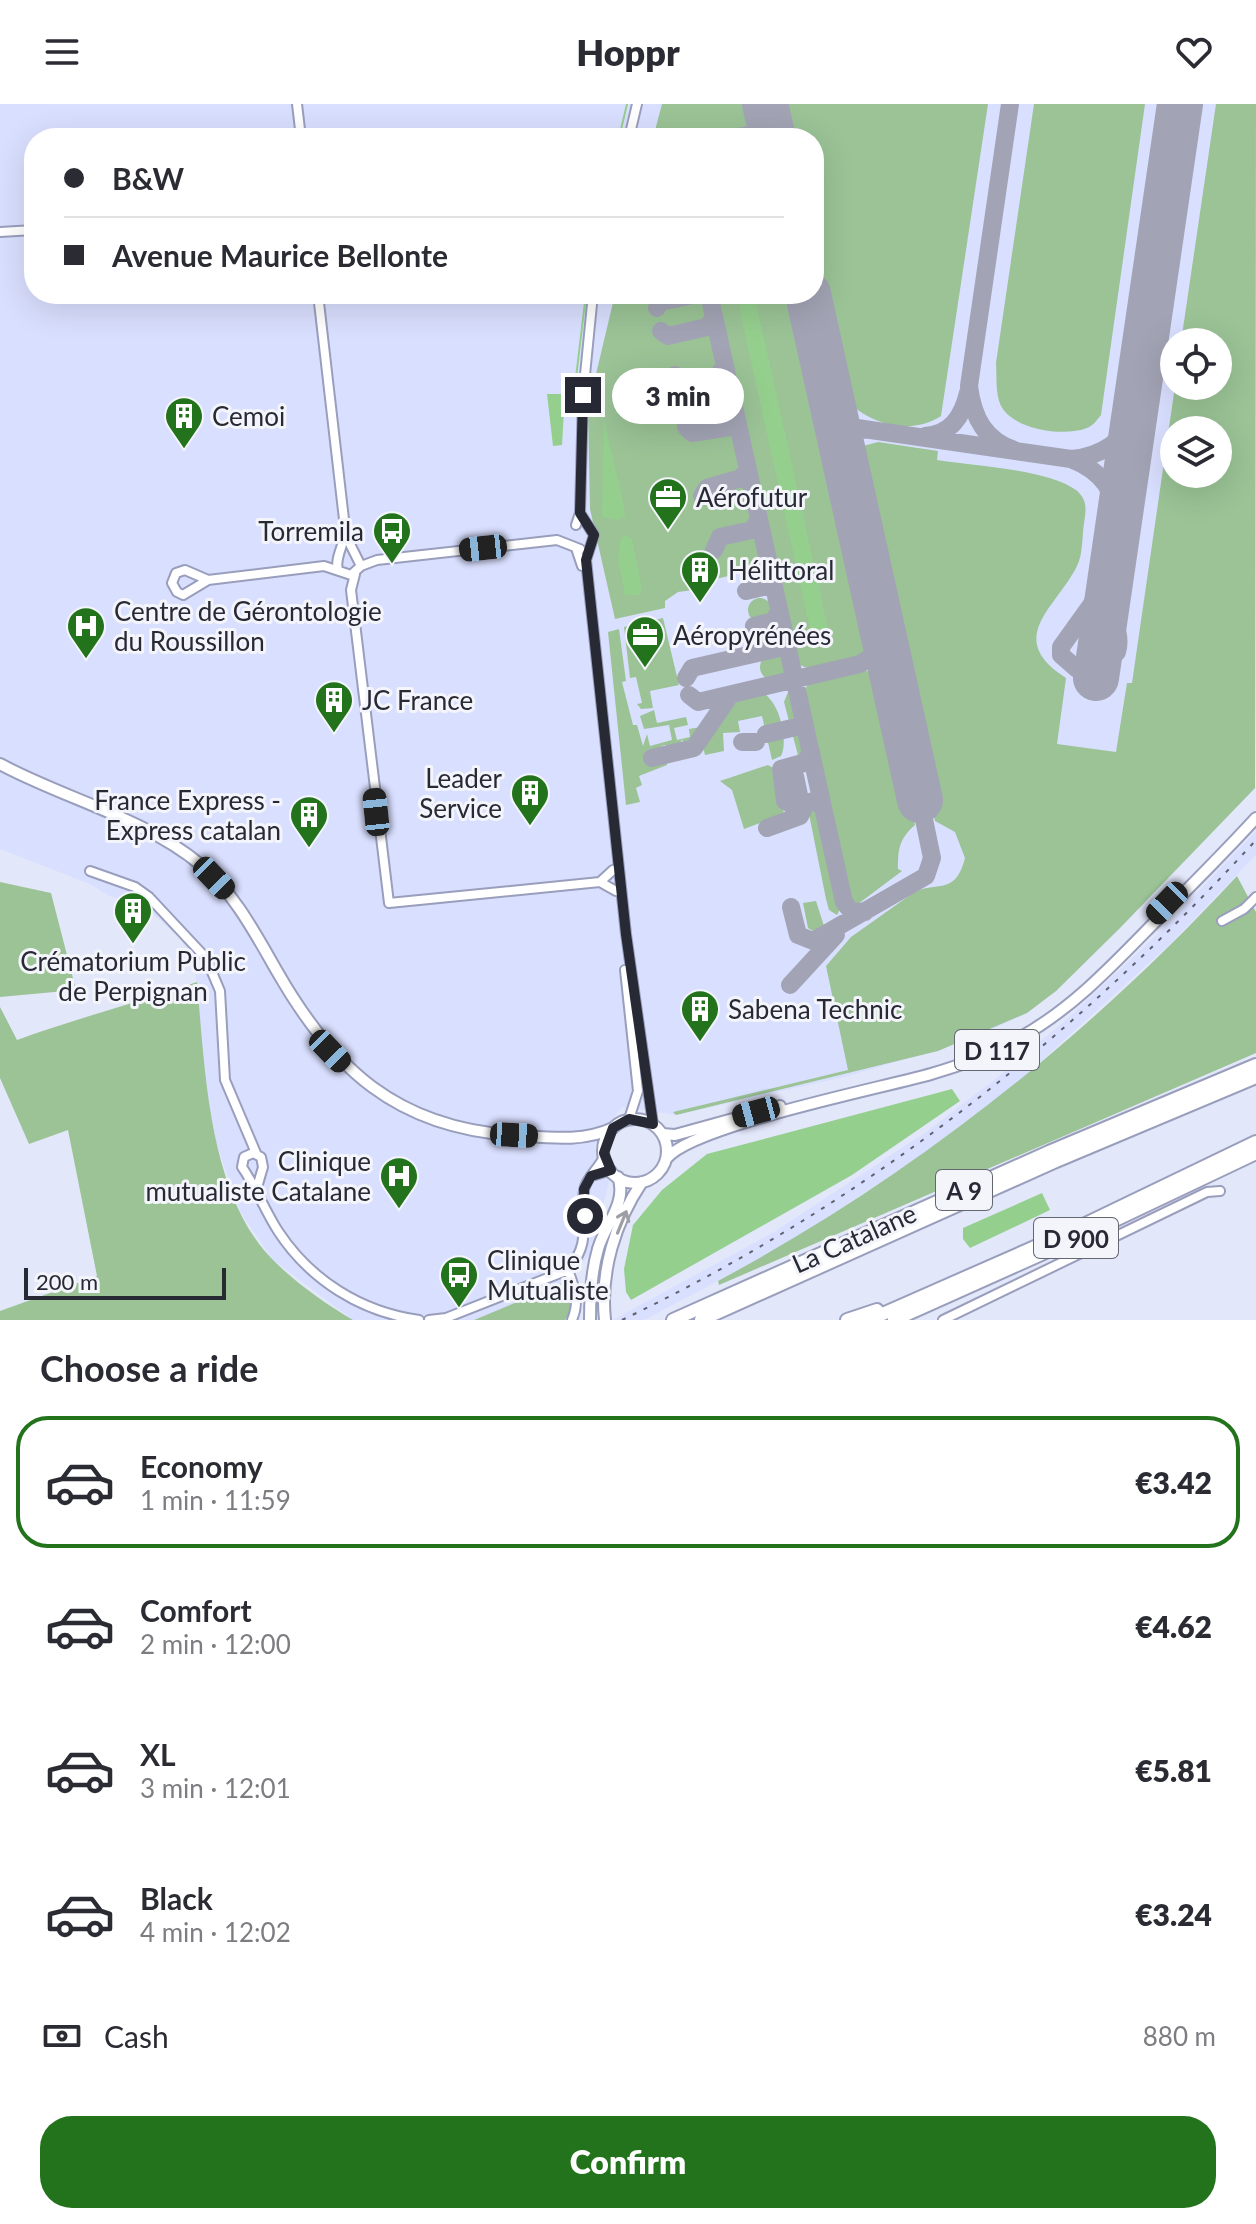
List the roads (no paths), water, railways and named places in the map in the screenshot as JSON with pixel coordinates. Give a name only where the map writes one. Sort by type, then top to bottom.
[{"type":"highway","name":"La Catalane","points":[[673,1320],[1049,1152],[1256,1065]]},
{"type":"highway","name":"La Catalane","points":[[701,1320],[1056,1161],[1256,1077]]},
{"type":"highway","name":"D 900","points":[[869,1320],[1069,1232],[1256,1139]]},
{"type":"highway","name":"D 900","points":[[894,1320],[952,1296],[1256,1153]]},
{"type":"highway","points":[[847,1320],[1069,1232]]},
{"type":"highway","points":[[901,1320],[952,1296]]},
{"type":"main road","points":[[0,764],[146,830],[202,866],[250,924],[314,1031],[346,1068],[393,1102],[441,1123],[466,1129],[586,1138],[629,1119],[653,1124],[662,1134],[666,1159],[657,1174],[642,1182],[612,1248],[602,1295],[604,1320]]},
{"type":"main road","name":"D 117","points":[[662,1134],[675,1135],[920,1071],[961,1059],[1007,1040],[1056,1009],[1091,981],[1256,810]]},
{"type":"main road","name":"D 117","points":[[666,1159],[679,1148],[713,1135],[782,1112],[929,1074],[976,1059],[1021,1037],[1097,981],[1256,818]]},
{"type":"main road","points":[[604,1155],[613,1128]]},
{"type":"main road","points":[[586,1138],[604,1155],[622,1193],[598,1246],[590,1296],[590,1320]]},
{"type":"main road","points":[[614,1174],[642,1182]]},
{"type":"street","points":[[297,104],[300,128]]},
{"type":"street","points":[[631,128],[637,104]]},
{"type":"street","points":[[1,233],[24,231]]},
{"type":"street","points":[[319,304],[345,534],[357,562],[351,590],[389,903],[600,882],[616,891]]},
{"type":"street","points":[[557,540],[573,528],[580,513],[583,395],[594,304]]},
{"type":"street","points":[[580,513],[594,537],[586,560],[622,905],[653,1124]]},
{"type":"street","points":[[573,528],[587,526]]},
{"type":"street","points":[[573,528],[574,546],[582,560],[638,1091],[629,1119]]},
{"type":"street","points":[[345,534],[339,556],[341,572],[351,590]]},
{"type":"street","points":[[339,556],[357,562],[557,540],[588,548]]},
{"type":"street","points":[[324,566],[339,556]]},
{"type":"street","points":[[341,572],[357,562]]},
{"type":"street","points":[[208,580],[187,595],[180,594],[172,583],[181,571],[208,580],[324,566],[341,572]]},
{"type":"street","points":[[194,576],[195,588]]},
{"type":"street","points":[[600,882],[613,870]]},
{"type":"street","points":[[90,871],[135,887],[149,897],[206,958],[220,991],[225,1080],[251,1154]]},
{"type":"street","points":[[1222,921],[1244,909],[1256,897]]},
{"type":"street","points":[[251,1154],[263,1160],[256,1191]]},
{"type":"street","points":[[251,1154],[242,1164],[295,1256],[323,1282],[355,1300],[419,1320]]},
{"type":"street","points":[[429,1320],[446,1318],[568,1270],[579,1256],[584,1241],[584,1189],[604,1155]]},
{"type":"street","points":[[246,1173],[261,1170]]},
{"type":"street","points":[[591,1176],[614,1174]]},
{"type":"street","points":[[943,1320],[1207,1192],[1220,1191]]},
{"type":"street","points":[[568,1270],[576,1289],[577,1308],[572,1320]]},
{"type":"waterway","points":[[621,128],[627,104]]},
{"type":"waterway","points":[[565,394],[575,386],[585,304]]},
{"type":"railway","points":[[622,1320],[798,1224],[962,1111],[1115,982],[1187,913],[1256,840]]},
{"type":"place","name":"Cemoi","points":[[184,450]]},
{"type":"place","name":"Aérofutur","points":[[668,531]]},
{"type":"place","name":"Torremila","points":[[392,565]]},
{"type":"place","name":"Hélittoral","points":[[700,604]]},
{"type":"place","name":"Centre de Gérontologie du Roussillon","points":[[86,660]]},
{"type":"place","name":"Aéropyrénées","points":[[645,669]]},
{"type":"place","name":"JC France","points":[[334,734]]},
{"type":"place","name":"Leader Service","points":[[530,827]]},
{"type":"place","name":"France Express - Express catalan","points":[[309,849]]},
{"type":"place","name":"Crématorium Public de Perpignan","points":[[133,945]]},
{"type":"place","name":"Sabena Technic","points":[[700,1043]]},
{"type":"place","name":"Clinique mutualiste Catalane","points":[[399,1210]]},
{"type":"place","name":"Clinique Mutualiste","points":[[459,1309]]}]
